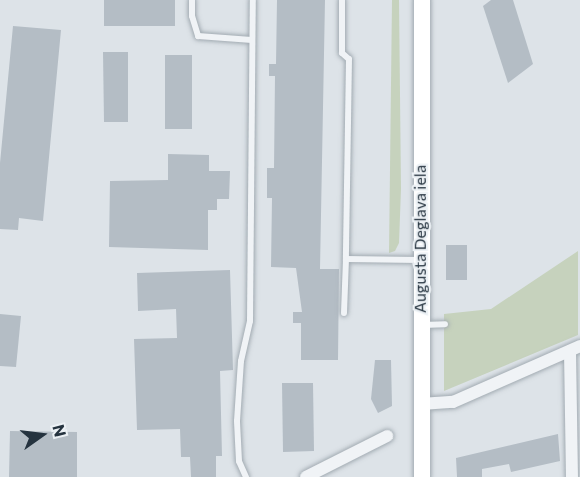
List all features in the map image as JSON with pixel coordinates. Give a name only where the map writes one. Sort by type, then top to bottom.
[{"type":"main road","name":"Augusta Deglava iela","points":[[422,0],[419,260],[422,477]]},
{"type":"street","points":[[421,404],[453,402],[575,349],[572,477]]},
{"type":"street","points":[[306,477],[387,436]]},
{"type":"lane","points":[[192,0],[192,15],[198,36],[252,40]]},
{"type":"lane","points":[[246,477],[239,461],[237,421],[241,361],[250,321],[253,0]]},
{"type":"lane","points":[[342,0],[342,53],[349,59],[344,313]]},
{"type":"lane","points":[[346,259],[419,260]]},
{"type":"lane","points":[[420,325],[445,324]]},
{"type":"green space","points":[[392,0],[399,0],[401,189],[399,243],[395,251],[389,253]]},
{"type":"green space","points":[[578,251],[578,335],[444,391],[444,314],[491,309]]},
{"type":"building","points":[[104,0],[175,0],[175,26],[104,26]]},
{"type":"building","points":[[277,0],[325,0],[320,269],[339,269],[338,360],[301,360],[301,323],[293,323],[293,312],[302,312],[296,268],[271,267],[272,198],[267,198],[267,168],[274,168],[275,76],[269,76],[269,64],[276,64]]},
{"type":"building","points":[[491,0],[513,0],[533,64],[508,83],[483,6]]},
{"type":"building","points":[[13,26],[61,30],[43,221],[19,218],[18,230],[0,229],[0,163]]},
{"type":"building","points":[[103,52],[128,52],[128,122],[104,122]]},
{"type":"building","points":[[165,55],[192,55],[192,129],[165,129]]},
{"type":"building","points":[[168,154],[209,155],[209,171],[230,171],[229,199],[217,199],[217,210],[208,210],[208,250],[109,247],[110,181],[168,180]]},
{"type":"building","points":[[446,245],[467,245],[467,280],[446,280]]},
{"type":"building","points":[[230,270],[233,370],[220,371],[222,456],[216,456],[216,477],[191,477],[190,457],[181,457],[180,429],[137,430],[134,339],[177,338],[176,309],[138,311],[137,273]]},
{"type":"building","points":[[0,314],[21,316],[16,367],[0,366]]},
{"type":"building","points":[[375,360],[391,360],[392,406],[378,413],[371,399]]},
{"type":"building","points":[[282,383],[313,383],[314,451],[283,452]]},
{"type":"building","points":[[10,431],[77,432],[77,477],[9,477]]},
{"type":"building","points":[[558,434],[560,461],[511,472],[509,464],[482,469],[482,477],[457,477],[456,458]]}]
